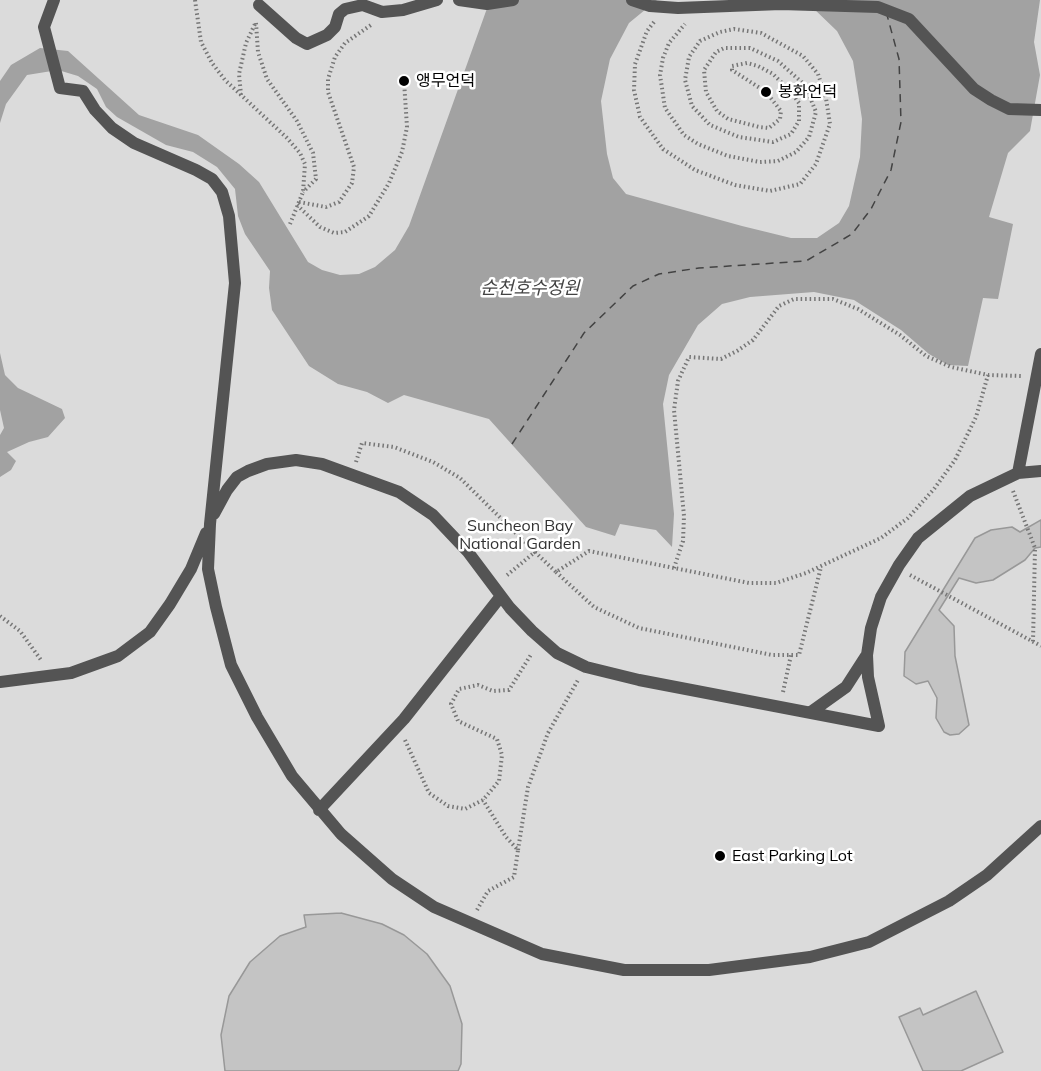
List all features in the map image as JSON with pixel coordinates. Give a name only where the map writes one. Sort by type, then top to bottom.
[{"type":"street","points":[[54,0],[44,27],[60,88],[84,91],[95,110],[112,128],[134,143],[212,179],[222,192],[229,216],[235,283],[210,524],[208,569],[231,665],[257,717],[292,776],[341,834],[392,879],[434,907],[542,954],[624,970],[709,970],[810,957],[868,942],[904,926],[949,901],[987,874],[1041,826]]},
{"type":"street","points":[[259,5],[296,38],[308,44],[327,35],[335,27],[339,14],[355,6],[363,5],[382,12],[403,10],[437,0]]},
{"type":"street","points":[[459,0],[487,4],[513,0]]},
{"type":"street","points":[[632,0],[659,8],[753,4],[878,7],[897,13],[923,31],[974,89],[1009,109],[1038,110]]},
{"type":"street","points":[[1013,476],[1041,354]]},
{"type":"street","points":[[0,682],[71,673],[118,656],[150,632],[191,569],[226,490],[237,477],[267,464],[296,460],[322,464],[351,473],[399,492],[433,515],[468,552],[497,591],[541,639],[557,653],[586,667],[639,680],[879,726],[868,677],[867,655],[871,628],[881,597],[897,569],[918,538],[969,496],[1013,476],[1041,471]]},
{"type":"street","points":[[319,810],[398,726],[454,658],[497,591]]},
{"type":"street","points":[[811,712],[846,687],[867,655]]},
{"type":"path","points":[[195,0],[201,42],[225,80],[270,121],[300,153],[305,164],[303,192],[290,224]]},
{"type":"path","points":[[259,5],[256,22],[258,52],[267,79],[297,121],[313,153],[316,179],[303,192]]},
{"type":"path","points":[[678,8],[664,12],[647,31],[635,64],[636,104],[649,132],[663,149],[680,162],[710,177],[770,191],[800,184],[816,164],[830,124],[826,98],[818,74],[802,56],[761,33],[735,29],[720,32],[700,41],[690,57],[685,80],[692,106],[710,125],[738,137],[773,142],[791,134],[799,121],[799,103],[792,92],[773,74],[747,63],[732,66],[732,70],[766,92],[781,111],[780,119],[769,128],[759,127],[728,119],[717,111],[706,92],[704,70],[716,52],[724,48],[750,48],[778,61],[805,86],[811,95],[816,112],[809,137],[796,152],[778,161],[760,162],[728,156],[698,144],[673,123],[661,93],[660,75],[669,44],[692,20]]},
{"type":"path","points":[[241,95],[239,74],[246,43],[256,22]]},
{"type":"path","points":[[298,204],[326,207],[339,202],[352,183],[354,166],[328,92],[328,80],[335,57],[345,43],[366,27],[376,24]]},
{"type":"path","points":[[298,204],[320,227],[334,233],[345,232],[369,216],[389,183],[402,152],[407,127],[404,81]]},
{"type":"path","points":[[674,568],[683,541],[684,516],[674,410],[678,381],[689,357],[721,359],[753,340],[779,306],[794,298],[833,299],[858,309],[934,360],[951,367],[988,375],[1037,376]]},
{"type":"path","points":[[555,572],[589,551],[749,584],[776,583],[821,567],[881,538],[908,518],[934,489],[954,460],[976,417],[988,375]]},
{"type":"path","points":[[351,473],[362,443],[394,447],[433,462],[460,478],[555,572],[594,607],[639,628],[772,655],[798,655],[821,567]]},
{"type":"path","points":[[1013,476],[1035,548],[1033,642]]},
{"type":"path","points":[[497,591],[535,552]]},
{"type":"path","points":[[897,569],[1041,646]]},
{"type":"path","points":[[0,616],[21,631],[52,675]]},
{"type":"path","points":[[398,726],[429,794],[448,806],[465,809],[483,800],[499,781],[502,755],[497,739],[458,721],[451,704],[459,689],[478,685],[493,691],[509,690],[541,639]]},
{"type":"path","points":[[780,706],[791,655]]},
{"type":"path","points":[[468,923],[488,891],[514,877],[528,786],[548,733],[586,667]]},
{"type":"path","points":[[483,800],[506,837],[518,850]]},
{"type":"green space","name":"Suncheon Bay National Garden","points":[[0,0],[1041,0],[1041,1071],[0,1071]]},
{"type":"water","name":"순천호수정원","points":[[490,0],[657,0],[629,23],[610,59],[601,101],[607,154],[613,178],[626,194],[791,238],[817,238],[839,223],[849,206],[860,157],[862,119],[853,61],[837,31],[811,6],[798,0],[1040,0],[1034,42],[1040,75],[1030,131],[1008,153],[989,217],[1013,224],[998,299],[983,298],[968,366],[948,365],[929,354],[901,330],[854,300],[814,292],[750,297],[722,304],[698,325],[669,375],[663,404],[674,514],[672,547],[656,530],[620,524],[615,536],[586,527],[489,419],[404,395],[388,403],[367,392],[338,384],[309,366],[272,310],[269,288],[270,271],[245,234],[238,216],[235,189],[217,167],[193,152],[166,145],[117,117],[106,107],[97,89],[78,76],[58,70],[27,75],[6,104],[0,123],[0,81],[11,65],[40,48],[68,51],[139,115],[198,135],[239,164],[259,182],[308,262],[322,270],[340,275],[359,274],[375,267],[395,250],[409,226]]},
{"type":"water","points":[[0,353],[5,375],[18,388],[62,409],[65,418],[48,437],[29,442],[7,452],[16,461],[11,470],[0,477],[0,435],[4,428],[0,410]]},
{"type":"building","points":[[1041,520],[1041,547],[1035,548],[1025,560],[993,580],[976,583],[959,578],[939,610],[954,626],[955,656],[969,725],[959,734],[950,735],[944,732],[936,718],[937,698],[928,681],[916,684],[904,676],[905,652],[975,538],[991,530],[1012,527],[1020,532]]},
{"type":"building","points":[[341,913],[382,924],[404,935],[427,954],[450,986],[462,1024],[461,1064],[458,1071],[225,1071],[221,1035],[229,996],[250,962],[280,936],[306,927],[304,915]]},
{"type":"building","points":[[976,991],[1003,1052],[961,1071],[923,1071],[899,1017],[920,1008],[923,1015]]},
{"type":"ferry route","points":[[512,444],[584,333],[633,286],[659,274],[699,268],[806,261],[852,234],[871,209],[891,170],[901,122],[899,59],[887,15]]},
{"type":"place","name":"앵무언덕","points":[[404,81]]},
{"type":"place","name":"봉화언덕","points":[[766,92]]},
{"type":"place","name":"East Parking Lot","points":[[720,856]]}]
